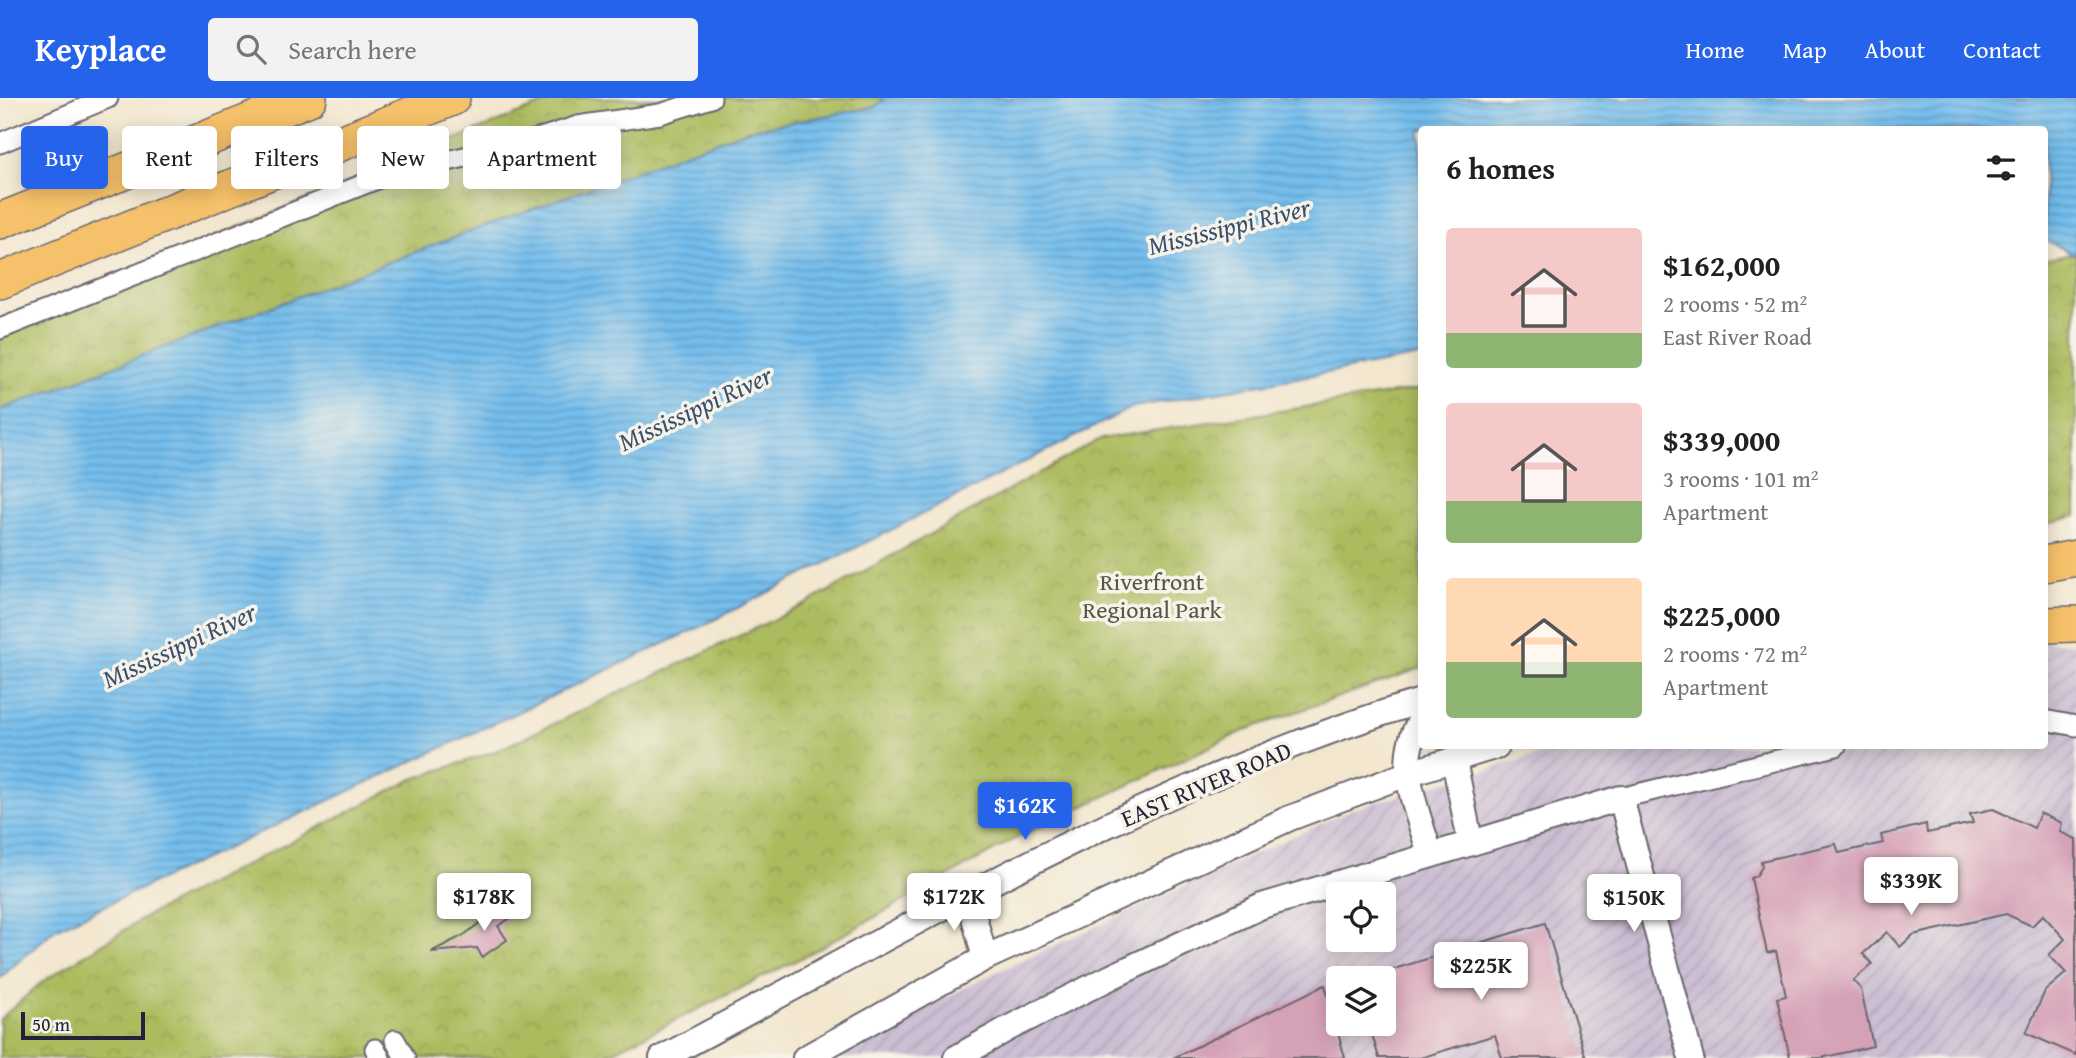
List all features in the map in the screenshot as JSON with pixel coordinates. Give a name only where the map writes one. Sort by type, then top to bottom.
[{"type":"highway","points":[[0,221],[309,98]]},
{"type":"highway","points":[[0,281],[452,98]]},
{"type":"highway","points":[[2048,562],[2076,556]]},
{"type":"street","points":[[0,329],[387,175],[525,143],[578,126],[660,114],[711,98]]},
{"type":"street","points":[[0,143],[98,100]]},
{"type":"street","name":"EAST RIVER ROAD","points":[[662,1058],[968,895],[1130,816],[1254,761],[1369,717],[1418,702]]},
{"type":"street","points":[[2048,721],[2076,726]]},
{"type":"street","points":[[1418,727],[1408,752],[1407,774],[1430,855]]},
{"type":"street","points":[[804,1058],[985,958],[1290,818],[1407,774],[1487,749]]},
{"type":"street","points":[[956,1058],[1020,1022],[1262,906],[1621,797],[1823,749]]},
{"type":"street","points":[[1454,760],[1470,841]]},
{"type":"street","points":[[1621,797],[1691,1058]]},
{"type":"street","points":[[968,895],[985,958]]},
{"type":"street","points":[[395,1040],[405,1058]]},
{"type":"shaded area","points":[[2048,642],[2076,645],[2076,1058],[831,1058],[984,978],[1351,810],[1559,749],[2048,749]]},
{"type":"green space","points":[[557,98],[885,98],[875,107],[748,130],[621,176],[621,126],[488,126]]},
{"type":"green space","points":[[463,136],[463,189],[587,189],[0,410],[0,324],[333,189],[343,189],[343,185],[357,179],[357,189],[449,189],[449,142]]},
{"type":"green space","points":[[2076,253],[2076,516],[2048,524],[2048,259]]},
{"type":"green space","name":"Riverfront Regional Park","points":[[1418,389],[1418,669],[1248,729],[1022,835],[805,956],[600,1058],[0,1058],[0,1019],[43,981],[150,914],[413,779],[496,751],[800,607],[1100,439]]},
{"type":"water","name":"Mississippi River","points":[[885,98],[2076,98],[2076,252],[2073,254],[2048,241],[2048,126],[1418,126],[1418,357],[1133,407],[704,625],[55,929],[0,978],[0,410],[587,189],[621,189],[621,176],[748,130],[875,107]]},
{"type":"building","points":[[1993,809],[2034,828],[2040,813],[2062,823],[2060,832],[2076,839],[2076,1055],[2026,1033],[2045,991],[2066,973],[2049,955],[2065,939],[2043,915],[2032,926],[2006,914],[1913,935],[1900,947],[1887,932],[1863,954],[1872,964],[1853,981],[1861,989],[1873,1046],[1821,1058],[1790,1058],[1777,998],[1786,996],[1776,951],[1767,953],[1751,878],[1756,876],[1762,867],[1761,861],[1836,844],[1839,853],[1883,843],[1881,835],[1926,824],[1927,833],[1973,823],[1970,814]]},
{"type":"building","points":[[508,901],[517,914],[498,926],[507,940],[482,957],[477,948],[431,952],[464,935]]},
{"type":"building","points":[[1545,923],[1586,1058],[1502,1058],[1495,1035],[1420,1058],[1379,1058],[1373,1036],[1396,1036],[1396,968]]},
{"type":"building","points":[[1325,985],[1326,1036],[1339,1036],[1345,1058],[1173,1058]]}]
